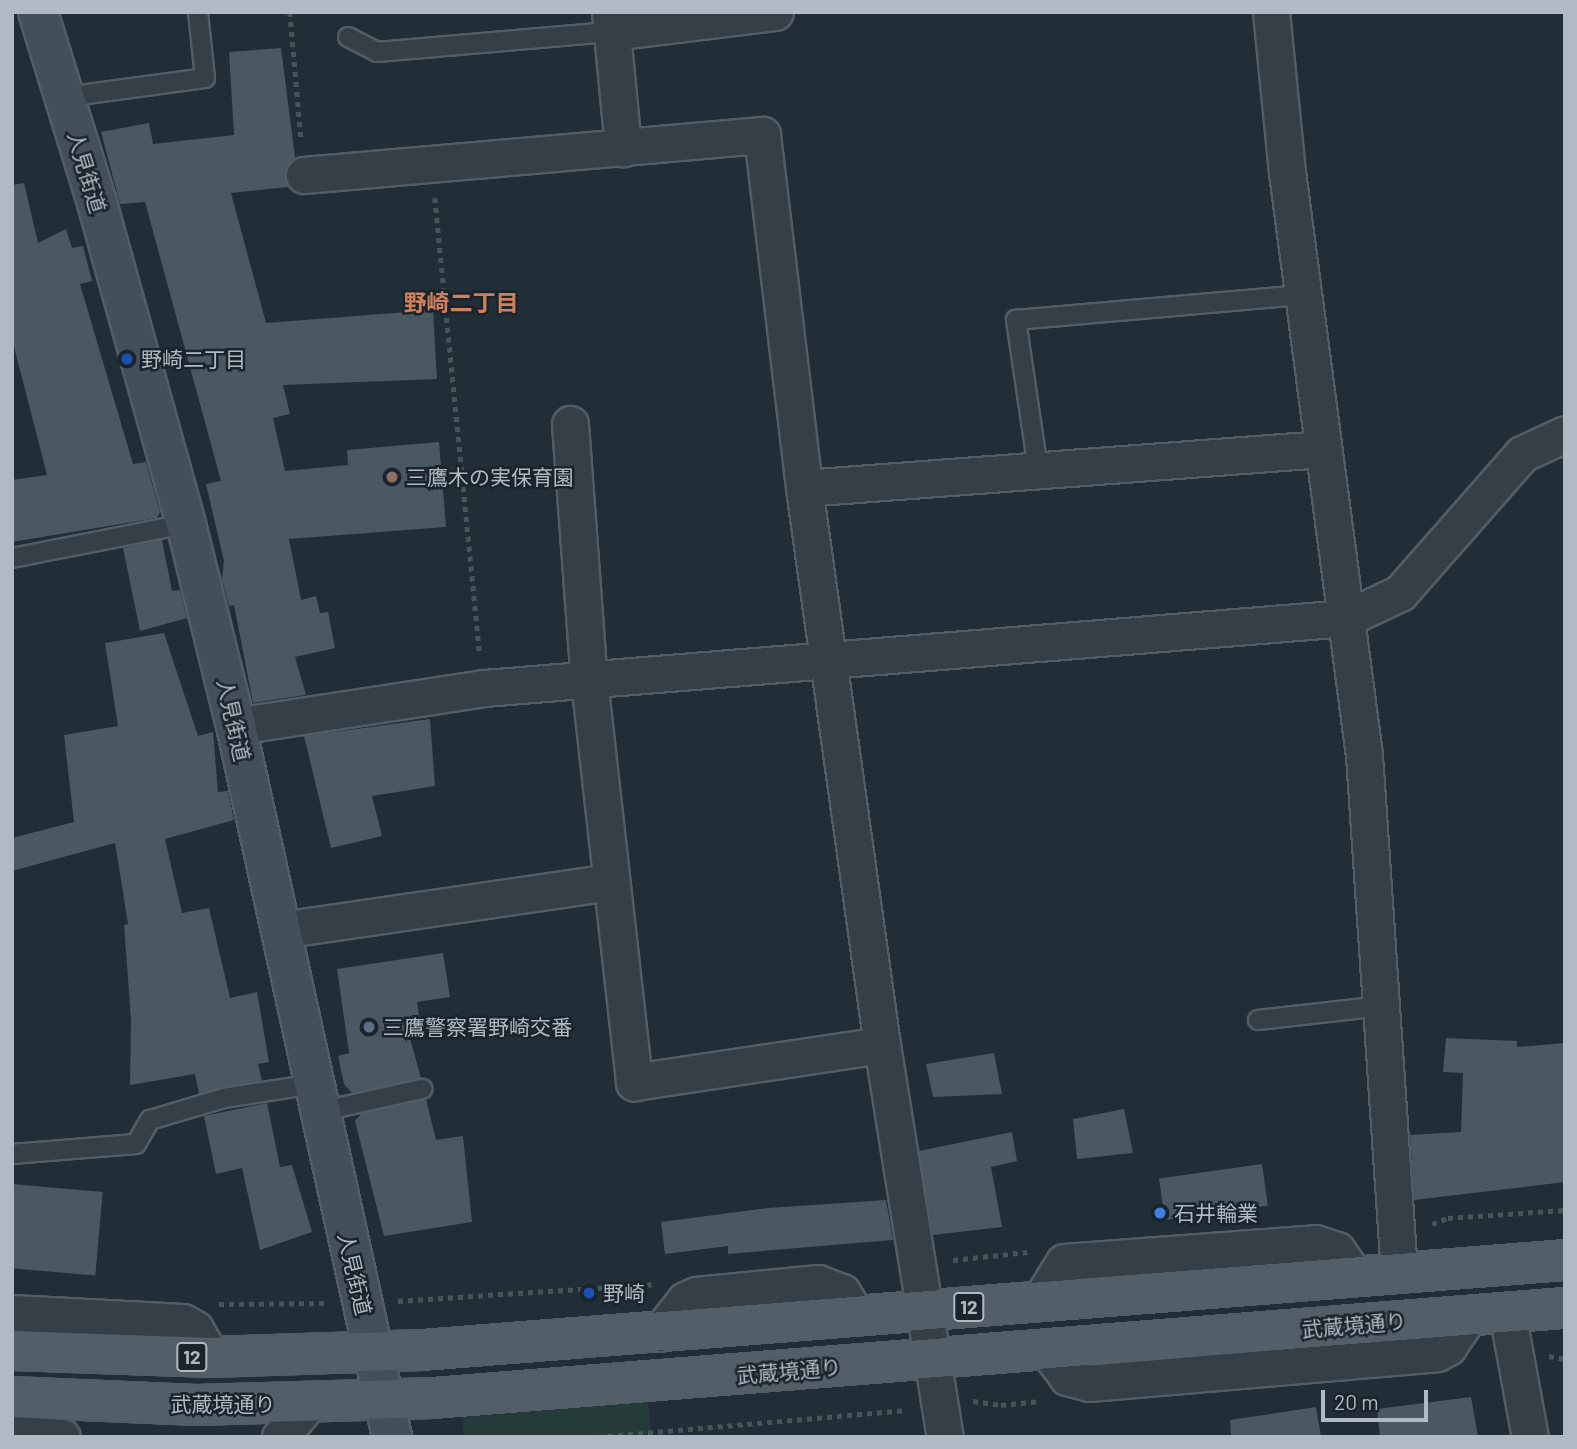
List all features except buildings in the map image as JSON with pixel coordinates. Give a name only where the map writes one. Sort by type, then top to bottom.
[{"type":"main road","name":"人見街道","points":[[38,12],[65,97],[186,524],[236,726],[392,1437]]},
{"type":"main road","name":"12","points":[[12,1350],[211,1357],[373,1352],[857,1317],[1565,1260]]},
{"type":"main road","name":"武蔵境通り","points":[[12,1397],[197,1405],[382,1401],[1565,1308]]},
{"type":"street","points":[[623,148],[611,22],[775,12]]},
{"type":"street","points":[[1271,12],[1303,295],[1364,755],[1399,1273]]},
{"type":"street","points":[[304,175],[432,166],[762,135],[804,488],[882,1045],[922,1311],[945,1437]]},
{"type":"street","points":[[570,424],[589,680],[609,882],[634,1082],[882,1045]]},
{"type":"street","points":[[236,726],[484,688],[1347,618],[1400,593],[1522,454],[1565,434]]},
{"type":"street","points":[[804,488],[1323,449]]},
{"type":"street","points":[[282,930],[609,882]]},
{"type":"street","points":[[1507,1312],[1530,1437]]},
{"type":"street","points":[[12,1313],[183,1322],[195,1329],[211,1357]]},
{"type":"street","points":[[280,1437],[309,1404]]},
{"type":"street","points":[[12,1434],[62,1437]]},
{"type":"lane","points":[[65,97],[205,78],[198,12]]},
{"type":"lane","points":[[348,37],[377,52],[611,22]]},
{"type":"lane","points":[[1038,469],[1016,320],[1303,295]]},
{"type":"lane","points":[[12,558],[186,524]]},
{"type":"lane","points":[[1258,1020],[1382,1006]]},
{"type":"lane","points":[[12,1154],[136,1144],[150,1120],[224,1098],[316,1098],[422,1089]]},
{"type":"path","points":[[289,12],[304,175]]},
{"type":"path","points":[[432,166],[484,688]]},
{"type":"path","points":[[1422,1228],[1448,1218],[1565,1210]]},
{"type":"path","points":[[384,1301],[658,1283]]},
{"type":"path","points":[[598,1437],[908,1408]]},
{"type":"green space","points":[[648,1402],[652,1437],[464,1437],[462,1417]]},
{"type":"place","name":"野崎二丁目","points":[[127,359]]},
{"type":"place","name":"三鷹木の実保育園","points":[[392,477]]},
{"type":"place","name":"三鷹警察署野崎交番","points":[[369,1027]]},
{"type":"place","name":"石井輪業","points":[[1160,1213]]},
{"type":"place","name":"野崎","points":[[589,1293]]},
{"type":"district","name":"野崎二丁目","points":[[461,302]]}]
